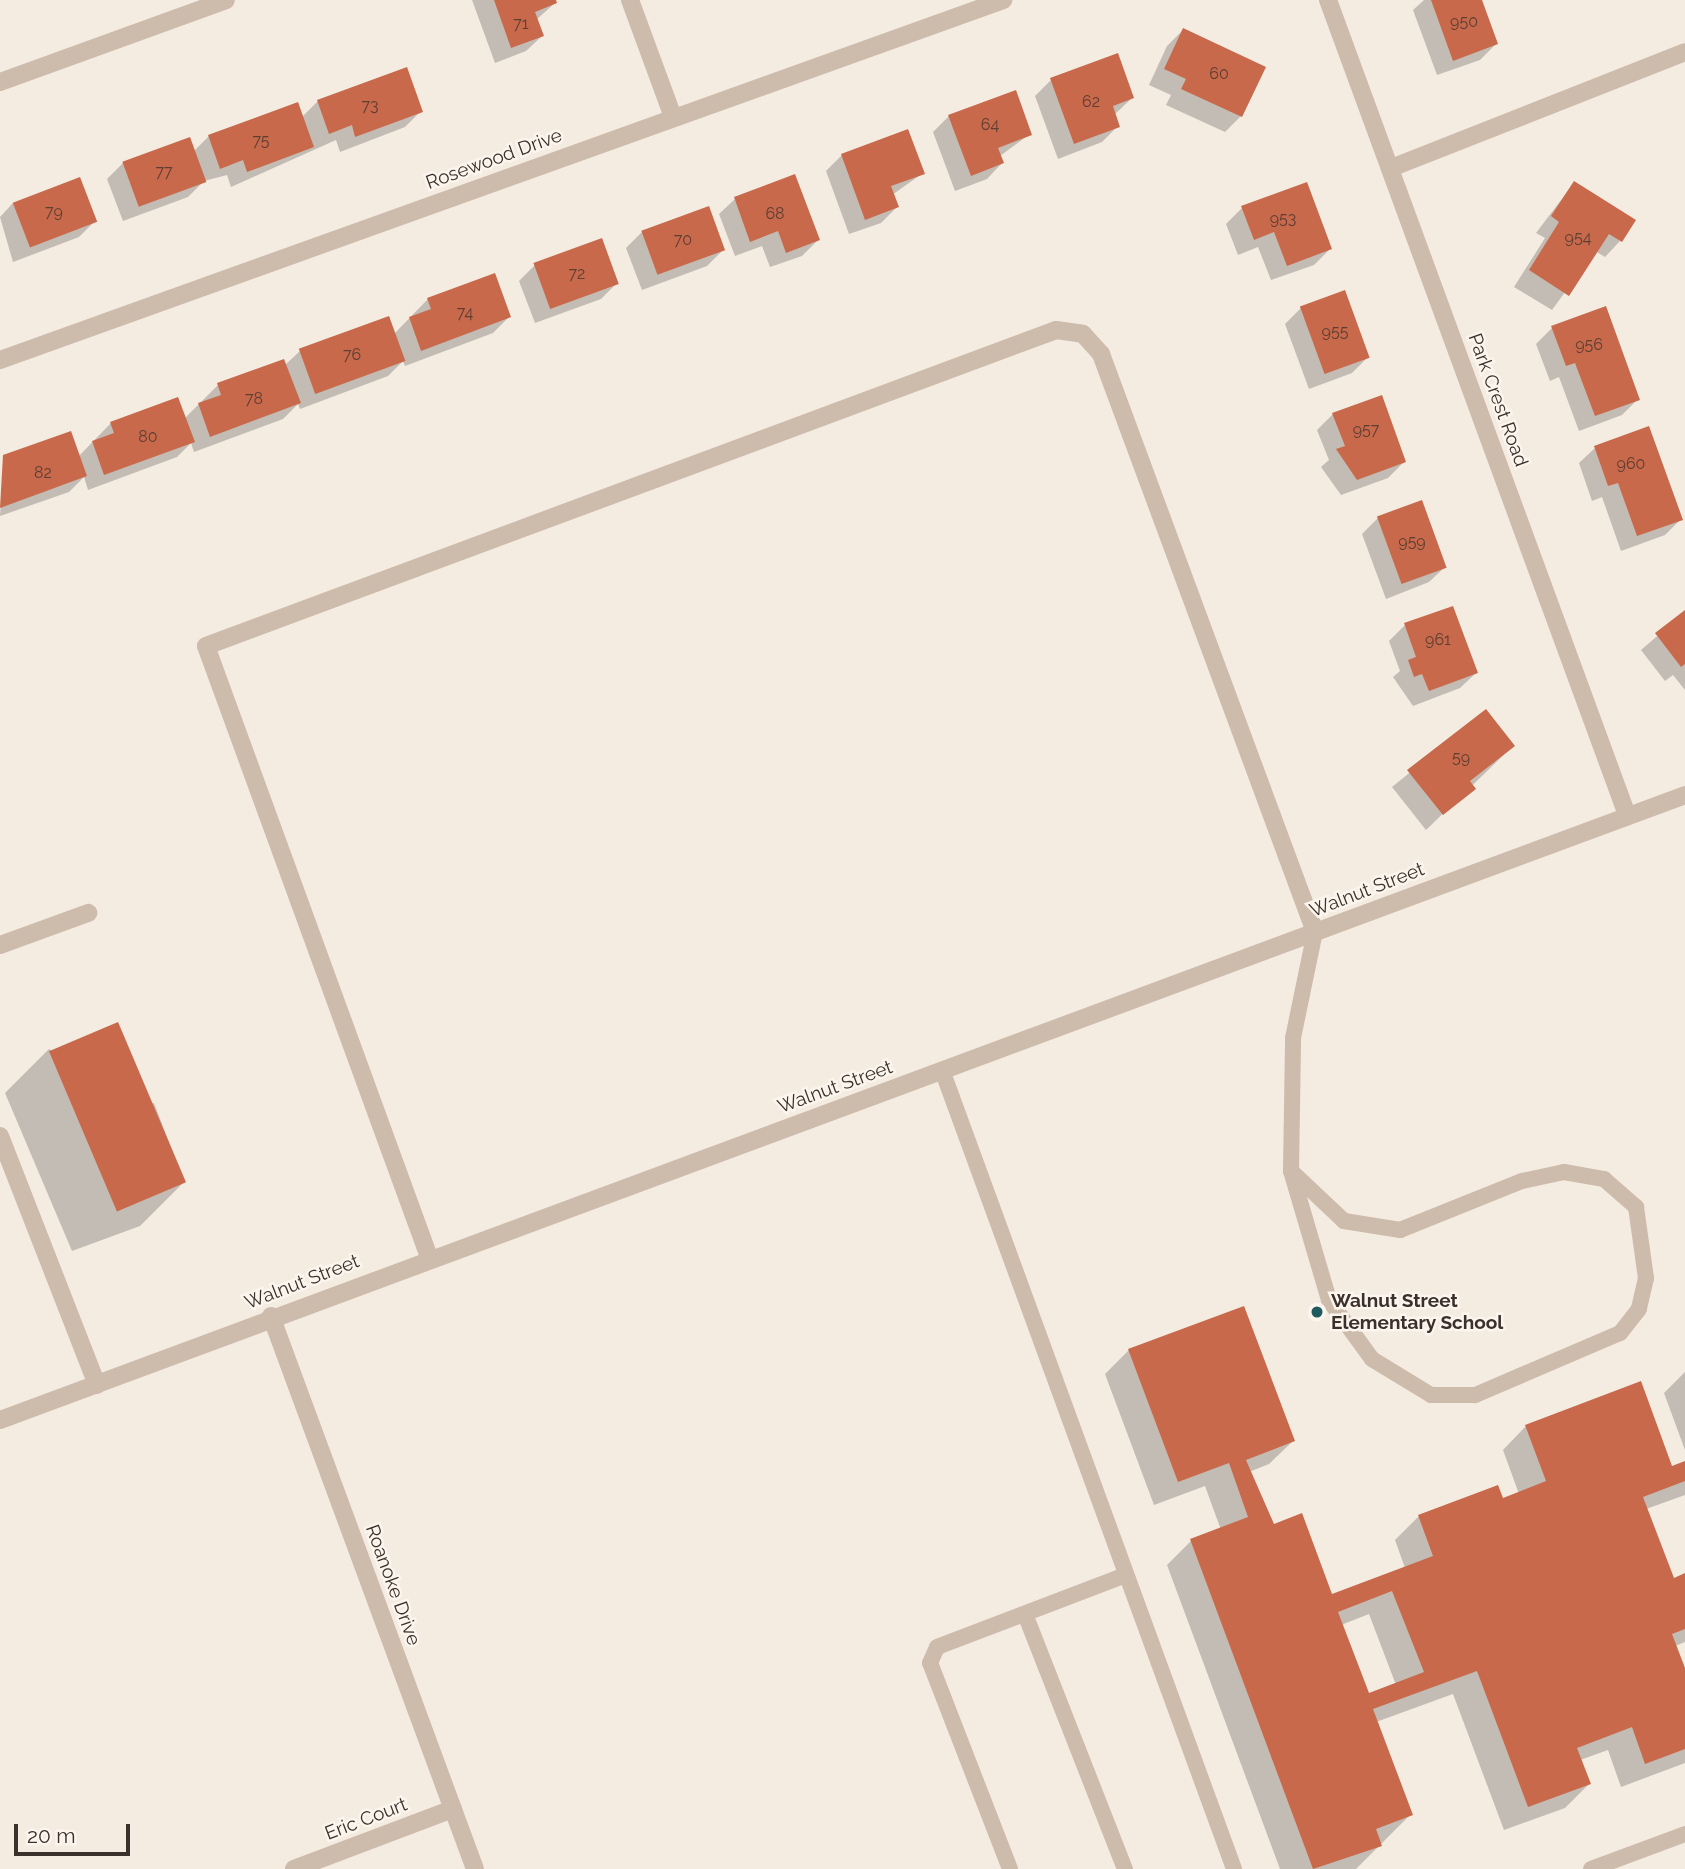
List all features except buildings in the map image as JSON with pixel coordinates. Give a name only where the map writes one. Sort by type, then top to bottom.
[{"type":"street","points":[[0,82],[226,0]]},
{"type":"street","points":[[630,0],[673,117]]},
{"type":"street","name":"Rosewood Drive","points":[[0,360],[1003,0]]},
{"type":"street","name":"Park Crest Road","points":[[1328,0],[1628,815]]},
{"type":"street","points":[[1391,168],[1685,52]]},
{"type":"street","points":[[429,1257],[206,646],[1044,334],[1083,334],[1101,354],[1315,932]]},
{"type":"street","name":"Walnut Street","points":[[0,1420],[429,1257],[1685,796]]},
{"type":"street","points":[[0,945],[88,913]]},
{"type":"street","points":[[0,1136],[97,1384]]},
{"type":"street","name":"Roanoke Drive","points":[[271,1316],[475,1869]]},
{"type":"street","name":"Eric Court","points":[[294,1869],[453,1809]]},
{"type":"lane","points":[[1292,1171],[1344,1222],[1400,1230],[1522,1181],[1564,1172],[1604,1180],[1636,1207],[1646,1278],[1639,1309],[1620,1333],[1475,1395],[1431,1395],[1372,1359],[1329,1300],[1292,1171],[1293,1038],[1315,932]]},
{"type":"lane","points":[[942,1070],[1234,1869]]},
{"type":"lane","points":[[1010,1869],[930,1663],[937,1647],[1126,1575]]},
{"type":"lane","points":[[1025,1614],[1125,1869]]},
{"type":"lane","points":[[1591,1869],[1685,1834]]},
{"type":"place","name":"Walnut Street Elementary School","points":[[1317,1312]]}]
